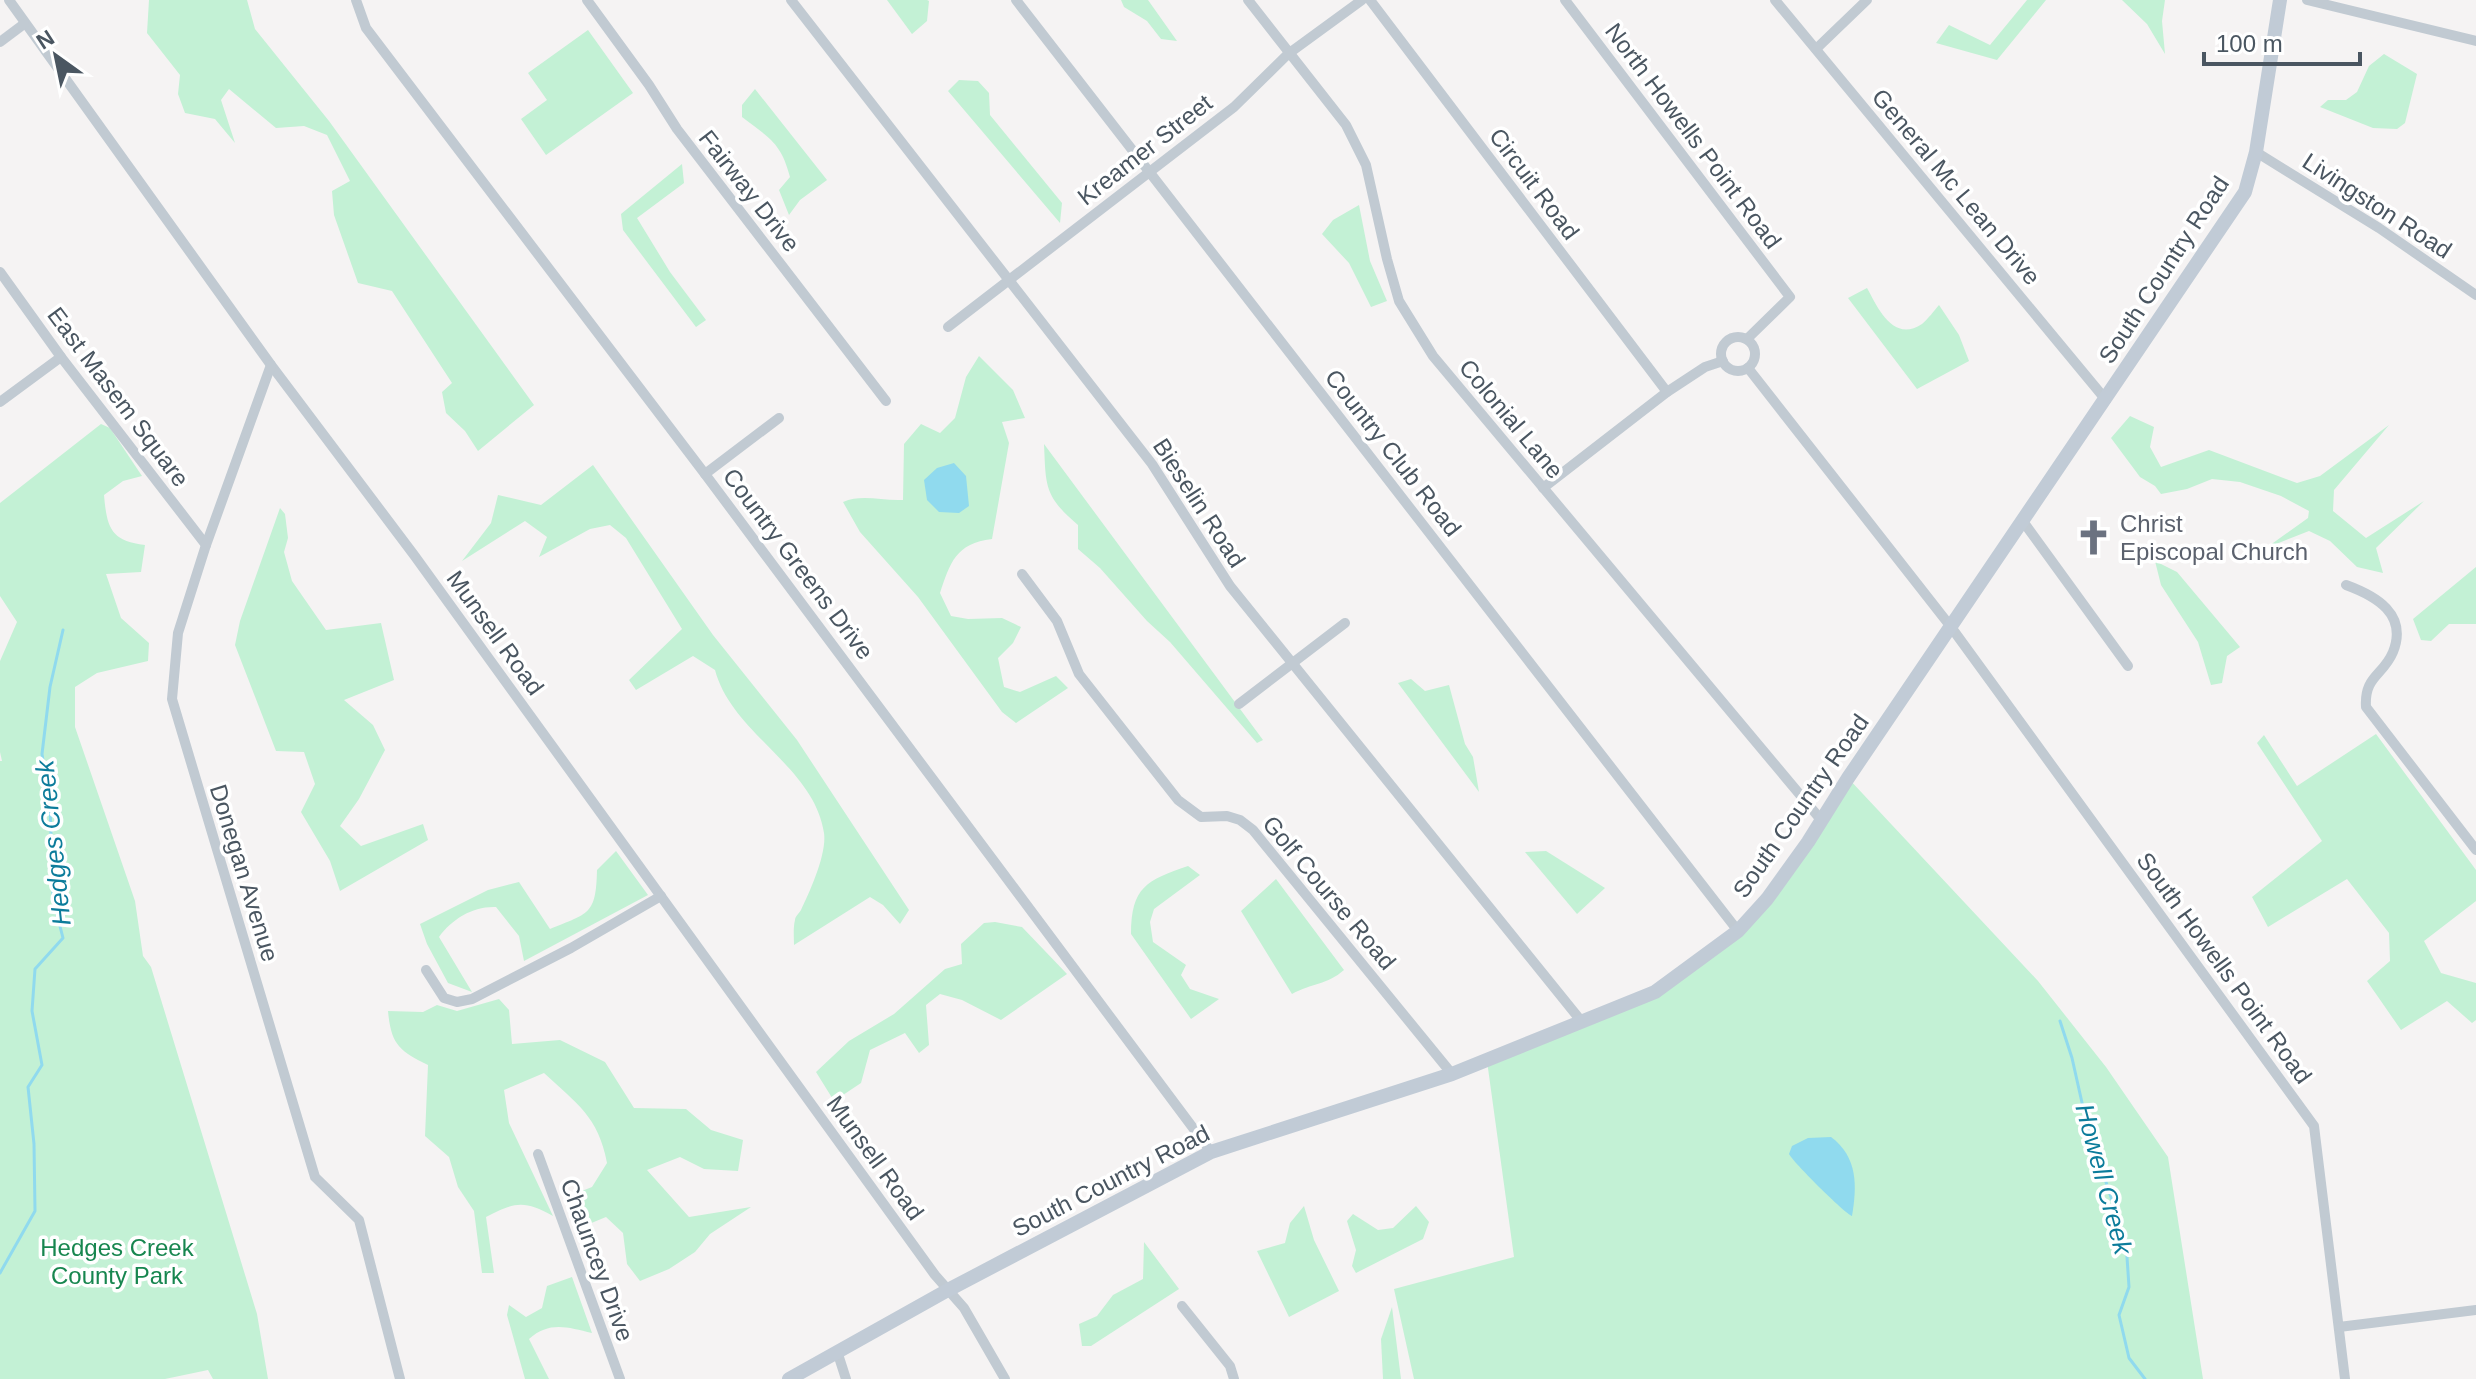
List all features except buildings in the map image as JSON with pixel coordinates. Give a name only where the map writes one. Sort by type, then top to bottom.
[{"type":"main road","name":"South Country Road","points":[[789,1379],[948,1290],[1211,1152],[1452,1074],[1655,992],[1738,931],[1767,899],[1822,821],[2245,192],[2256,152],[2280,0]]},
{"type":"street","name":"Munsell Road","points":[[9,0],[271,365],[407,546],[935,1275],[964,1308],[1005,1379]]},
{"type":"street","name":"Country Greens Drive","points":[[356,0],[366,28],[705,474],[1211,1152]]},
{"type":"street","name":"Fairway Drive","points":[[587,0],[677,129],[886,401]]},
{"type":"street","name":"Bieselin Road","points":[[791,0],[1152,464],[1230,586],[1582,1022]]},
{"type":"street","name":"Country Club Road","points":[[1016,0],[1738,931]]},
{"type":"street","name":"Colonial Lane","points":[[1248,0],[1346,125],[1359,148],[1369,177],[1393,281],[1410,320],[1433,356],[1822,821]]},
{"type":"street","name":"Kreamer Street","points":[[948,327],[1234,107],[1288,54],[1362,0]]},
{"type":"street","name":"Circuit Road","points":[[1370,0],[1667,392]]},
{"type":"street","name":"North Howells Point Road","points":[[1565,0],[1790,297],[1747,339]]},
{"type":"street","name":"General Mc Lean Drive","points":[[1775,0],[2106,400]]},
{"type":"street","points":[[1816,49],[1867,0]]},
{"type":"street","points":[[2307,0],[2476,41]]},
{"type":"street","points":[[0,42],[24,24]]},
{"type":"street","name":"Livingston Road","points":[[2256,152],[2379,228],[2476,295]]},
{"type":"street","name":"East Masem Square","points":[[0,272],[61,357],[206,545]]},
{"type":"street","points":[[1736,337],[1747,339],[1755,353],[1748,368],[1732,370],[1723,361],[1721,352],[1726,342],[1736,337]]},
{"type":"street","points":[[0,402],[61,357]]},
{"type":"street","points":[[1543,488],[1667,392],[1705,367],[1723,361]]},
{"type":"street","name":"Donegan Avenue","points":[[271,365],[178,633],[172,699],[315,1177],[359,1220],[400,1379]]},
{"type":"street","points":[[1748,368],[1951,627]]},
{"type":"street","points":[[705,474],[779,418]]},
{"type":"street","points":[[2022,520],[2128,666]]},
{"type":"street","name":"Golf Course Road","points":[[1022,574],[1065,635],[1071,660],[1079,674],[1178,800],[1201,817],[1227,816],[1240,820],[1253,830],[1452,1074]]},
{"type":"street","points":[[2346,585],[2373,594],[2390,612],[2397,631],[2392,654],[2372,678],[2365,692],[2366,707],[2476,850]]},
{"type":"street","points":[[1239,704],[1345,623]]},
{"type":"street","name":"South Howells Point Road","points":[[1951,627],[2314,1126],[2345,1379]]},
{"type":"street","points":[[426,970],[444,998],[457,1002],[472,999],[571,948],[661,896]]},
{"type":"street","name":"Chauncey Drive","points":[[538,1154],[620,1379]]},
{"type":"street","points":[[1182,1306],[1230,1366],[1234,1379]]},
{"type":"street","points":[[2339,1327],[2476,1310]]},
{"type":"street","points":[[837,1351],[846,1379]]},
{"type":"green space","points":[[149,0],[247,0],[255,29],[329,121],[534,405],[478,451],[465,431],[446,413],[442,392],[452,383],[392,291],[358,283],[334,215],[332,191],[350,181],[327,135],[304,126],[276,128],[229,89],[221,100],[235,143],[215,119],[185,113],[178,94],[180,75],[147,33]]},
{"type":"green space","points":[[887,0],[929,1],[927,21],[912,34]]},
{"type":"green space","points":[[1121,0],[1148,0],[1177,41],[1161,39],[1147,21],[1124,7]]},
{"type":"green space","points":[[2027,0],[2046,0],[1997,60],[1936,43],[1949,25],[1990,45]]},
{"type":"green space","points":[[2122,0],[2165,0],[2162,21],[2165,54],[2147,24]]},
{"type":"green space","points":[[588,30],[633,93],[546,155],[521,119],[547,100],[528,73]]},
{"type":"green space","points":[[2384,54],[2417,74],[2405,123],[2397,129],[2373,128],[2320,107],[2328,100],[2346,100],[2357,92],[2369,66]]},
{"type":"green space","points":[[959,80],[978,81],[989,93],[990,115],[1062,203],[1060,223],[948,91]]},
{"type":"green space","points":[[755,89],[827,180],[800,200],[789,215],[779,190],[790,177],[782,156],[767,136],[742,117],[742,105]]},
{"type":"green space","points":[[682,164],[684,183],[637,218],[670,272],[706,320],[696,327],[623,230],[621,214]]},
{"type":"green space","points":[[1359,205],[1370,261],[1387,301],[1371,307],[1349,263],[1322,234],[1333,220]]},
{"type":"green space","points":[[1867,288],[1888,321],[1903,329],[1922,324],[1939,305],[1959,335],[1969,361],[1917,389],[1848,298]]},
{"type":"green space","points":[[979,356],[1013,390],[1025,418],[1002,422],[1009,443],[992,539],[970,545],[956,556],[940,593],[951,616],[1002,618],[1021,627],[1013,643],[998,658],[1004,687],[1020,692],[1056,676],[1068,688],[1016,723],[1002,712],[918,597],[860,532],[843,502],[865,498],[903,500],[904,444],[921,424],[940,433],[955,418],[966,377]]},
{"type":"green space","points":[[2130,416],[2154,427],[2150,447],[2161,467],[2209,450],[2297,483],[2320,476],[2389,425],[2334,490],[2333,511],[2366,538],[2424,501],[2376,548],[2383,573],[2357,567],[2330,541],[2309,531],[2266,548],[2308,518],[2309,511],[2281,496],[2240,482],[2212,479],[2187,489],[2161,494],[2155,486],[2140,477],[2111,438]]},
{"type":"green space","name":"Hedges Creek County Park","points":[[101,424],[110,428],[142,476],[123,481],[104,495],[112,530],[124,540],[145,545],[141,572],[106,574],[121,618],[149,643],[148,661],[97,673],[75,687],[75,727],[135,901],[143,956],[151,967],[257,1314],[268,1379],[213,1379],[208,1370],[165,1379],[0,1379],[0,661],[17,622],[0,596],[0,503]]},
{"type":"green space","points":[[1044,444],[1263,740],[1257,743],[1170,642],[1078,549],[1078,525],[1059,506],[1049,489]]},
{"type":"green space","points":[[593,465],[713,635],[797,740],[909,910],[900,924],[883,905],[870,897],[794,945],[795,919],[813,883],[823,851],[824,833],[817,809],[790,769],[738,713],[724,693],[715,670],[693,656],[636,690],[629,680],[682,629],[626,538],[610,525],[590,529],[539,557],[547,537],[525,521],[462,561],[491,523],[498,495],[541,505]]},
{"type":"green space","points":[[280,508],[285,514],[288,538],[284,552],[292,581],[326,630],[381,623],[394,680],[344,700],[373,725],[385,750],[359,799],[340,826],[361,846],[423,824],[428,840],[340,891],[330,861],[301,812],[315,784],[304,752],[276,751],[235,645],[240,621]]},
{"type":"green space","points":[[2155,561],[2177,572],[2240,647],[2227,656],[2222,683],[2211,685],[2198,642],[2161,585]]},
{"type":"green space","points":[[2476,567],[2476,624],[2449,624],[2431,641],[2421,640],[2413,619]]},
{"type":"green space","points":[[1411,679],[1425,691],[1449,685],[1465,744],[1473,757],[1479,792],[1398,683]]},
{"type":"green space","points":[[2376,734],[2476,870],[2476,901],[2424,941],[2441,973],[2476,983],[2476,1020],[2472,1023],[2447,1001],[2401,1030],[2367,981],[2390,961],[2389,933],[2347,879],[2268,927],[2252,897],[2322,841],[2257,743],[2264,735],[2297,786]]},
{"type":"green space","points":[[1848,778],[2038,981],[2106,1067],[2168,1157],[2203,1379],[1414,1379],[1394,1289],[1514,1257],[1487,1061],[1655,992],[1738,931]]},
{"type":"green space","points":[[616,851],[648,895],[524,961],[519,936],[496,907],[471,911],[457,919],[439,937],[472,992],[448,983],[420,924],[488,890],[519,882],[550,929],[588,910],[595,896],[597,870]]},
{"type":"green space","points":[[1546,851],[1605,888],[1577,914],[1525,852]]},
{"type":"green space","points":[[1188,866],[1200,875],[1154,909],[1150,922],[1153,942],[1186,965],[1181,975],[1190,989],[1219,999],[1191,1019],[1131,934],[1134,906],[1144,888],[1162,876]]},
{"type":"green space","points":[[1276,879],[1344,970],[1332,979],[1292,994],[1241,911]]},
{"type":"green space","points":[[984,923],[1022,927],[1067,974],[1001,1020],[962,1000],[940,994],[926,1005],[929,1045],[919,1053],[905,1033],[870,1050],[861,1083],[834,1101],[816,1072],[849,1041],[894,1014],[945,969],[962,964],[961,944]]},
{"type":"green space","points":[[499,999],[509,1010],[512,1044],[560,1040],[605,1062],[634,1108],[686,1109],[711,1130],[743,1140],[738,1171],[704,1169],[680,1157],[647,1170],[689,1217],[751,1207],[710,1234],[695,1252],[669,1269],[640,1281],[627,1264],[623,1233],[606,1217],[589,1224],[595,1267],[584,1252],[564,1198],[592,1187],[607,1163],[603,1147],[592,1122],[544,1073],[504,1090],[509,1123],[553,1216],[534,1207],[520,1205],[486,1217],[494,1273],[482,1273],[474,1211],[458,1187],[449,1157],[425,1136],[428,1065],[398,1045],[391,1031],[388,1011],[423,1012],[437,1005],[457,1011]]},
{"type":"green space","points":[[1304,1206],[1314,1240],[1339,1291],[1289,1317],[1257,1251],[1285,1243],[1290,1223]]},
{"type":"green space","points":[[1416,1206],[1429,1222],[1423,1239],[1356,1273],[1352,1266],[1356,1250],[1347,1221],[1353,1214],[1378,1230],[1393,1228]]},
{"type":"green space","points":[[1144,1242],[1179,1289],[1091,1346],[1082,1346],[1079,1324],[1097,1316],[1113,1295],[1143,1279]]},
{"type":"green space","points":[[572,1277],[592,1333],[559,1327],[536,1333],[529,1339],[549,1379],[525,1379],[507,1315],[509,1305],[526,1317],[542,1308],[547,1286]]},
{"type":"green space","points":[[1392,1307],[1401,1379],[1383,1379],[1381,1339]]},
{"type":"water","points":[[954,463],[966,476],[969,506],[959,513],[939,512],[927,500],[924,480],[937,468]]},
{"type":"water","points":[[1831,1137],[1846,1154],[1854,1173],[1852,1216],[1819,1187],[1789,1154],[1792,1146],[1808,1138]]},
{"type":"waterway","name":"Hedges Creek","points":[[0,1273],[35,1211],[34,1144],[28,1087],[42,1065],[32,1011],[35,969],[63,938],[53,899],[50,804],[42,754],[50,687],[63,630]]},
{"type":"waterway","name":"Howell Creek","points":[[2060,1021],[2087,1125],[2126,1242],[2129,1287],[2119,1315],[2129,1358],[2145,1379]]},
{"type":"place","name":"Christ Episcopal Church","points":[[2094,538]]}]
